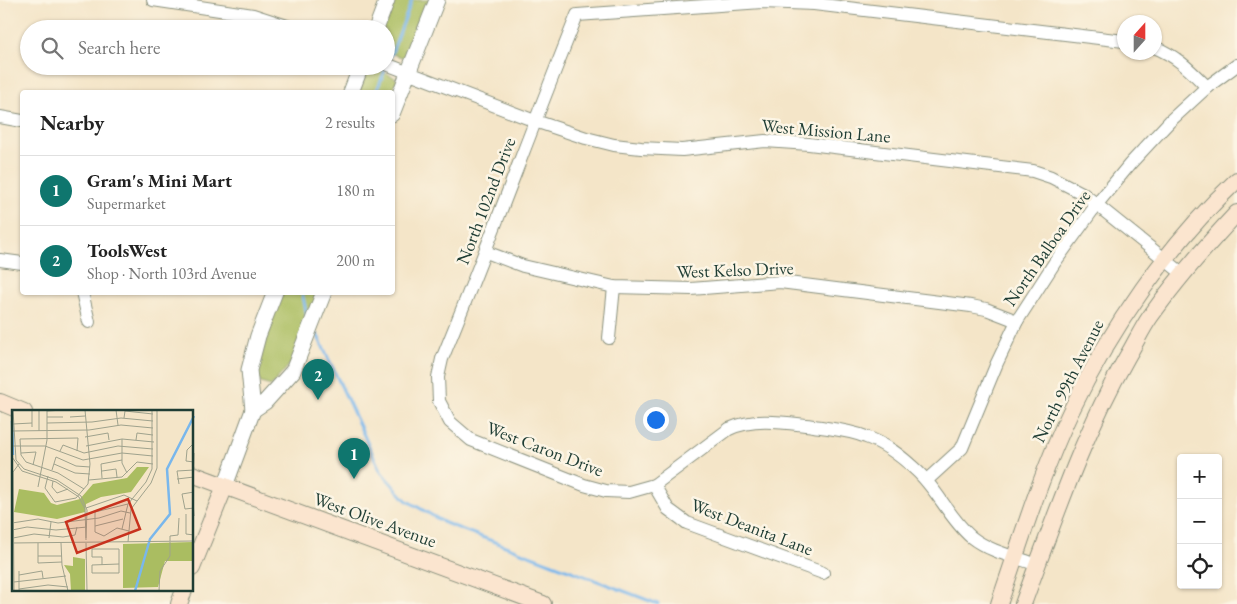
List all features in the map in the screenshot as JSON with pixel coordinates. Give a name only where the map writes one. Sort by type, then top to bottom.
[{"type":"main road","name":"North 99th Avenue","points":[[999,604],[1051,458],[1070,413],[1095,364],[1126,314],[1165,259],[1223,193],[1237,180]]},
{"type":"main road","points":[[1023,604],[1090,428],[1113,381],[1149,318],[1200,252],[1237,213]]},
{"type":"main road","points":[[0,402],[19,410]]},
{"type":"main road","name":"West Olive Avenue","points":[[194,475],[543,604]]},
{"type":"main road","points":[[194,563],[225,486]]},
{"type":"main road","points":[[179,604],[183,592]]},
{"type":"street","points":[[153,0],[253,15],[268,20]]},
{"type":"street","points":[[379,20],[387,0]]},
{"type":"street","points":[[395,107],[437,0]]},
{"type":"street","name":"North 102nd Drive","points":[[438,401],[438,377],[442,359],[486,252],[577,15],[762,2],[814,4],[1117,40]]},
{"type":"street","points":[[1162,50],[1181,61],[1207,87]]},
{"type":"street","name":"North Balboa Drive","points":[[927,480],[962,448],[997,363],[1018,321],[1055,262],[1097,204],[1163,128],[1207,87],[1237,65]]},
{"type":"street","name":"West Mission Lane","points":[[395,67],[535,121],[614,145],[682,150],[765,141],[809,144],[1033,171],[1069,185],[1097,204],[1183,274]]},
{"type":"street","points":[[352,90],[358,75]]},
{"type":"street","points":[[0,118],[20,121]]},
{"type":"street","name":"West Kelso Drive","points":[[486,252],[523,266],[614,287],[691,289],[780,282],[971,306],[986,309],[1018,321]]},
{"type":"street","points":[[0,260],[20,263]]},
{"type":"street","points":[[609,338],[614,287]]},
{"type":"street","points":[[83,295],[89,322]]},
{"type":"street","points":[[225,486],[253,410],[249,370],[258,336],[274,295]]},
{"type":"street","points":[[253,410],[265,402],[293,371],[323,295]]},
{"type":"street","name":"West Caron Drive","points":[[438,401],[450,422],[471,440],[584,485],[606,491],[629,492],[654,485],[729,429],[739,424],[771,421],[846,430],[866,437],[898,454],[927,480],[956,523],[971,536],[994,550],[1038,565]]},
{"type":"street","name":"West Deanita Lane","points":[[654,485],[668,509],[687,523],[823,573]]},
{"type":"green space","points":[[392,0],[431,0],[407,56],[395,55],[395,20],[384,20]]},
{"type":"green space","points":[[365,75],[390,75],[397,80],[393,90],[359,90]]},
{"type":"green space","points":[[280,295],[318,295],[293,361],[271,386],[261,383],[259,380],[256,359]]},
{"type":"waterway","points":[[395,45],[412,0]]},
{"type":"waterway","points":[[377,90],[383,75]]},
{"type":"waterway","points":[[303,295],[307,316]]},
{"type":"waterway","points":[[317,334],[381,472],[406,500],[445,523],[658,604]]},
{"type":"place","name":"ToolsWest","points":[[318,400]]},
{"type":"place","name":"Gram's Mini Mart","points":[[354,479]]}]
